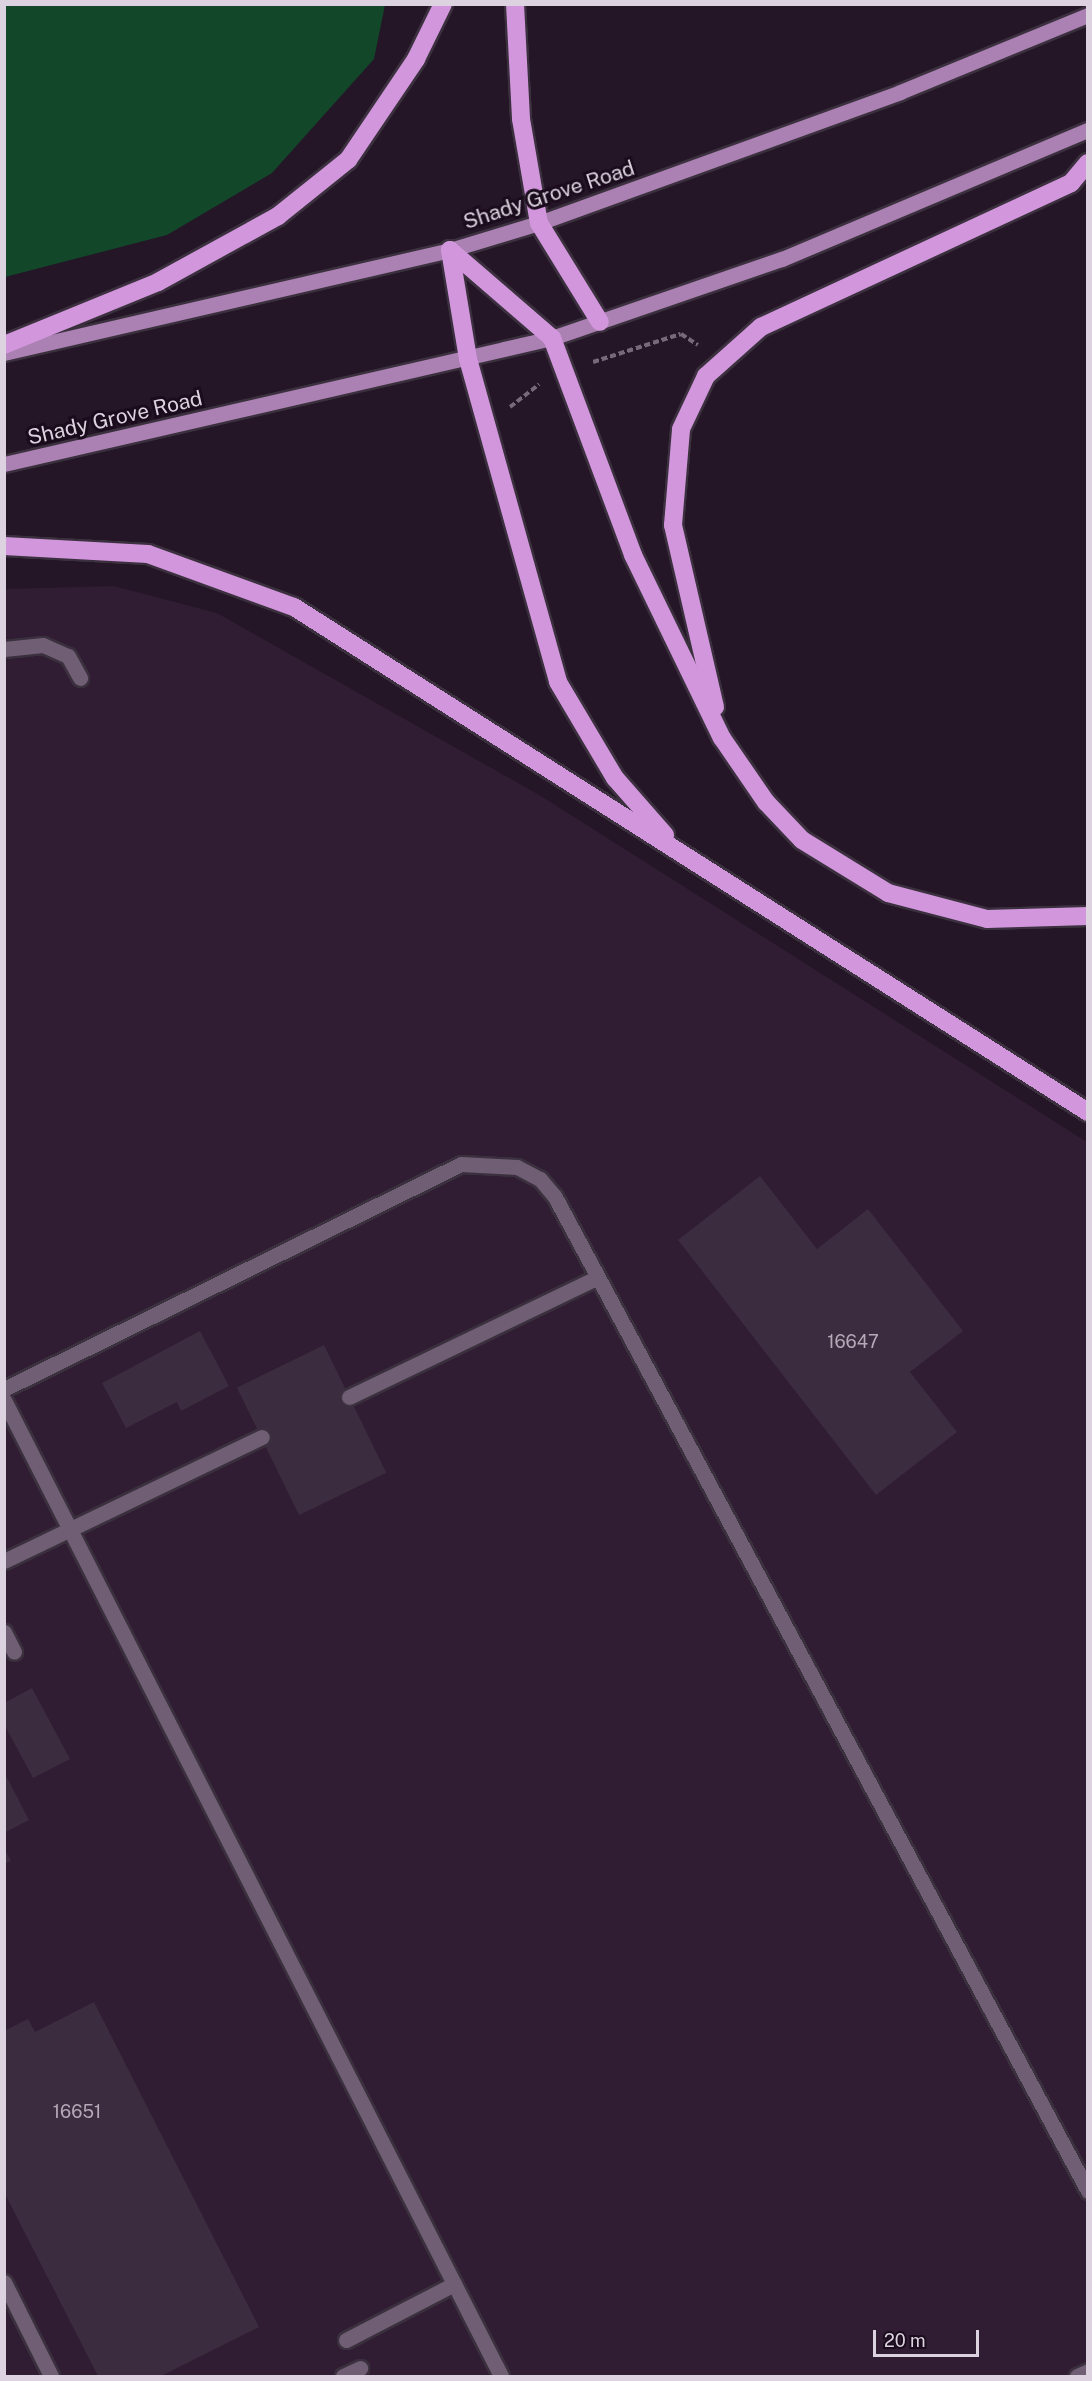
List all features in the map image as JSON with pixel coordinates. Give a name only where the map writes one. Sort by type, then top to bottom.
[{"type":"highway","points":[[4,345],[158,282],[278,216],[348,160],[416,59],[443,4]]},
{"type":"highway","points":[[515,4],[521,119],[539,223],[600,322]]},
{"type":"highway","points":[[722,738],[674,525],[681,429],[706,376],[761,327],[1071,183],[1088,163]]},
{"type":"highway","points":[[450,250],[552,338],[633,555],[722,738],[766,802],[802,840],[888,893],[987,919],[1088,916]]},
{"type":"highway","points":[[450,250],[468,358],[558,682],[615,778],[680,852]]},
{"type":"highway","points":[[4,546],[148,554],[294,607],[1088,1112]]},
{"type":"main road","name":"Shady Grove Road","points":[[4,352],[450,250],[539,223],[1054,32],[1088,15]]},
{"type":"main road","name":"Shady Grove Road","points":[[4,464],[552,338],[782,258],[1088,130]]},
{"type":"lane","points":[[4,649],[43,645],[68,656],[80,678]]},
{"type":"lane","points":[[4,1389],[461,1164],[517,1167],[540,1179],[598,1277],[1088,2191]]},
{"type":"lane","points":[[349,1397],[598,1277]]},
{"type":"lane","points":[[4,1400],[501,2376]]},
{"type":"lane","points":[[4,1562],[262,1437]]},
{"type":"lane","points":[[4,1632],[14,1652]]},
{"type":"lane","points":[[4,2282],[51,2376]]},
{"type":"lane","points":[[346,2340],[454,2284]]},
{"type":"lane","points":[[343,2376],[360,2368]]},
{"type":"lane","points":[[1077,2376],[1088,2371]]},
{"type":"path","points":[[593,362],[681,334],[698,345]]},
{"type":"path","points":[[505,411],[540,383]]},
{"type":"shaded area","points":[[114,586],[217,613],[541,796],[1087,1142],[1087,2376],[5,2376],[4,589]]},
{"type":"green space","points":[[5,4],[385,5],[374,59],[272,173],[167,235],[5,277]]},
{"type":"building","points":[[760,1176],[817,1249],[868,1209],[963,1331],[910,1372],[957,1432],[876,1495],[678,1240]]},
{"type":"building","points":[[200,1331],[229,1386],[181,1411],[177,1402],[126,1428],[102,1383]]},
{"type":"building","points":[[324,1345],[386,1473],[299,1515],[237,1388]]},
{"type":"building","points":[[32,1688],[70,1759],[33,1778],[4,1724],[4,1703]]},
{"type":"building","points":[[4,1772],[29,1820],[4,1833]]},
{"type":"building","points":[[4,1848],[11,1861],[4,1864]]},
{"type":"building","points":[[94,2002],[259,2327],[161,2376],[98,2376],[4,2192],[4,2031],[28,2019],[35,2032]]}]
